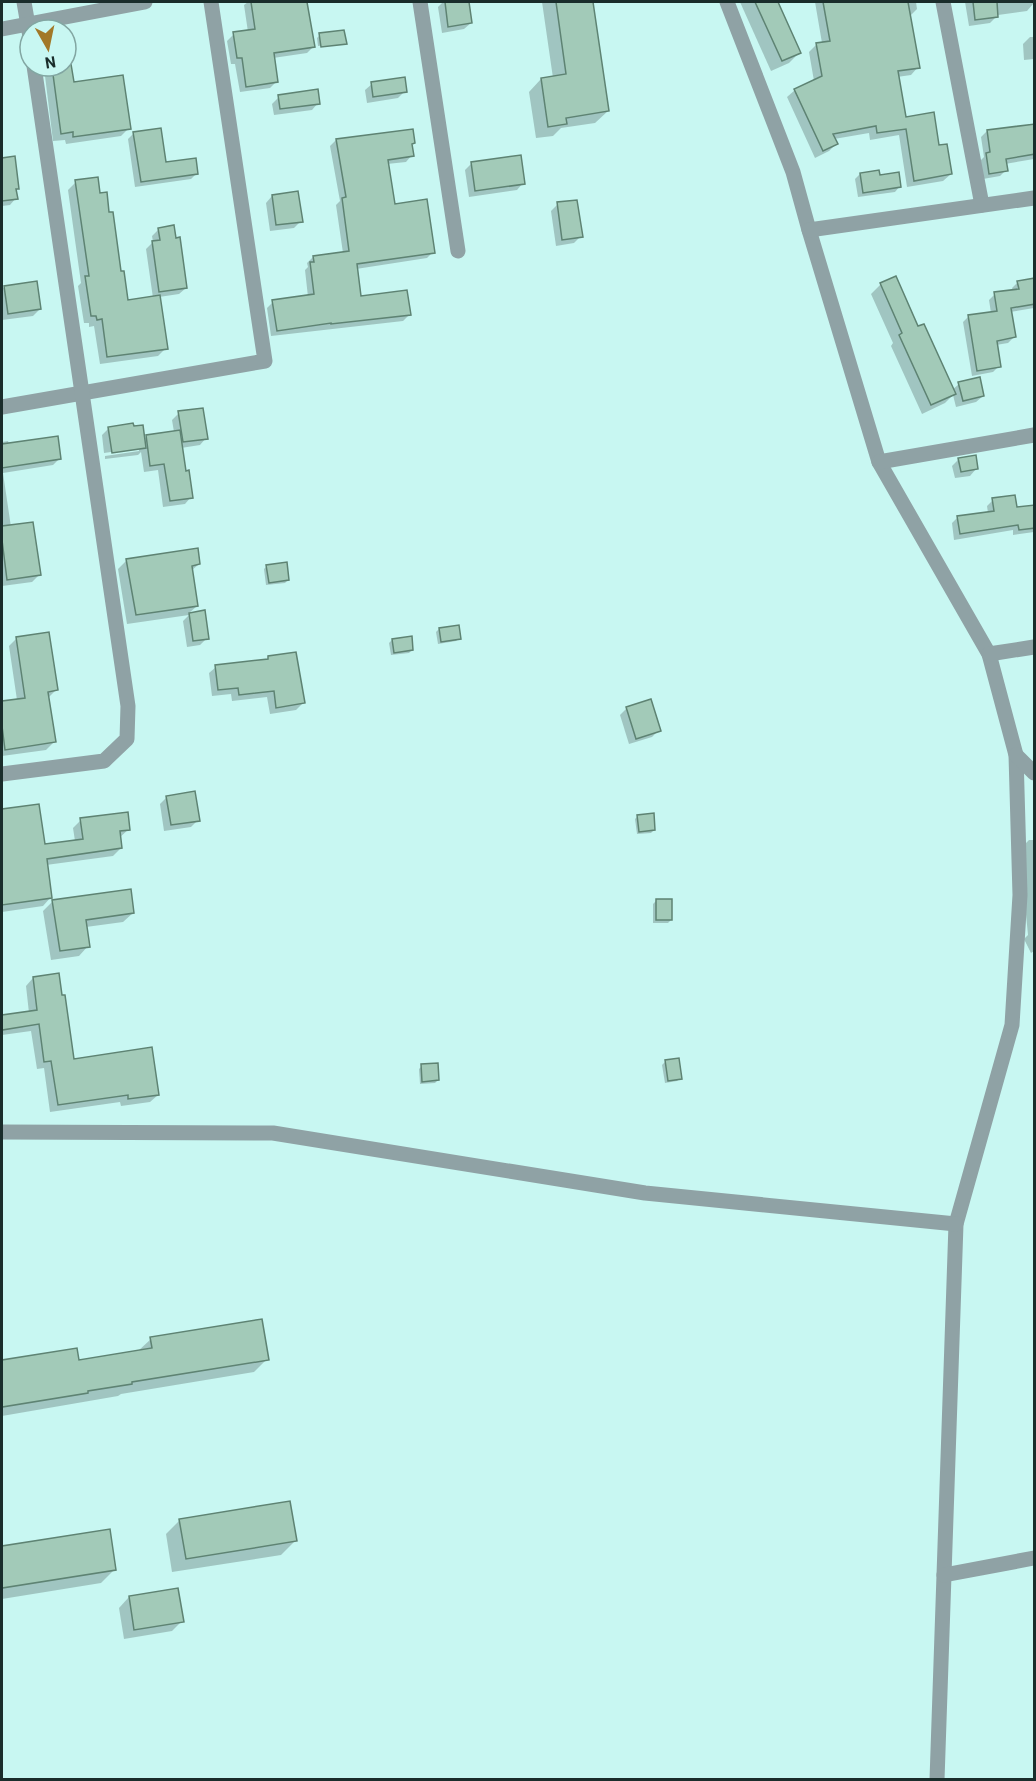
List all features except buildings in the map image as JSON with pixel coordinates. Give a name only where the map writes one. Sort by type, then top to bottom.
[{"type":"street","points":[[24,2],[27,18]]},
{"type":"street","points":[[78,18],[145,2]]},
{"type":"street","points":[[2,407],[265,361],[212,2]]},
{"type":"street","points":[[420,2],[458,251]]},
{"type":"street","points":[[727,2],[793,172],[879,462],[989,654],[1016,755],[1020,895],[1012,1025],[956,1224],[937,1779]]},
{"type":"street","points":[[943,2],[982,205]]},
{"type":"street","points":[[2,29],[18,30]]},
{"type":"street","points":[[2,774],[104,761],[127,739],[128,706],[36,78]]},
{"type":"street","points":[[809,230],[1035,198]]},
{"type":"street","points":[[879,462],[1035,435]]},
{"type":"street","points":[[989,654],[1035,647]]},
{"type":"street","points":[[1016,755],[1035,773]]},
{"type":"street","points":[[2,1132],[273,1133],[645,1193],[956,1224]]},
{"type":"street","points":[[944,1575],[1035,1558]]}]
